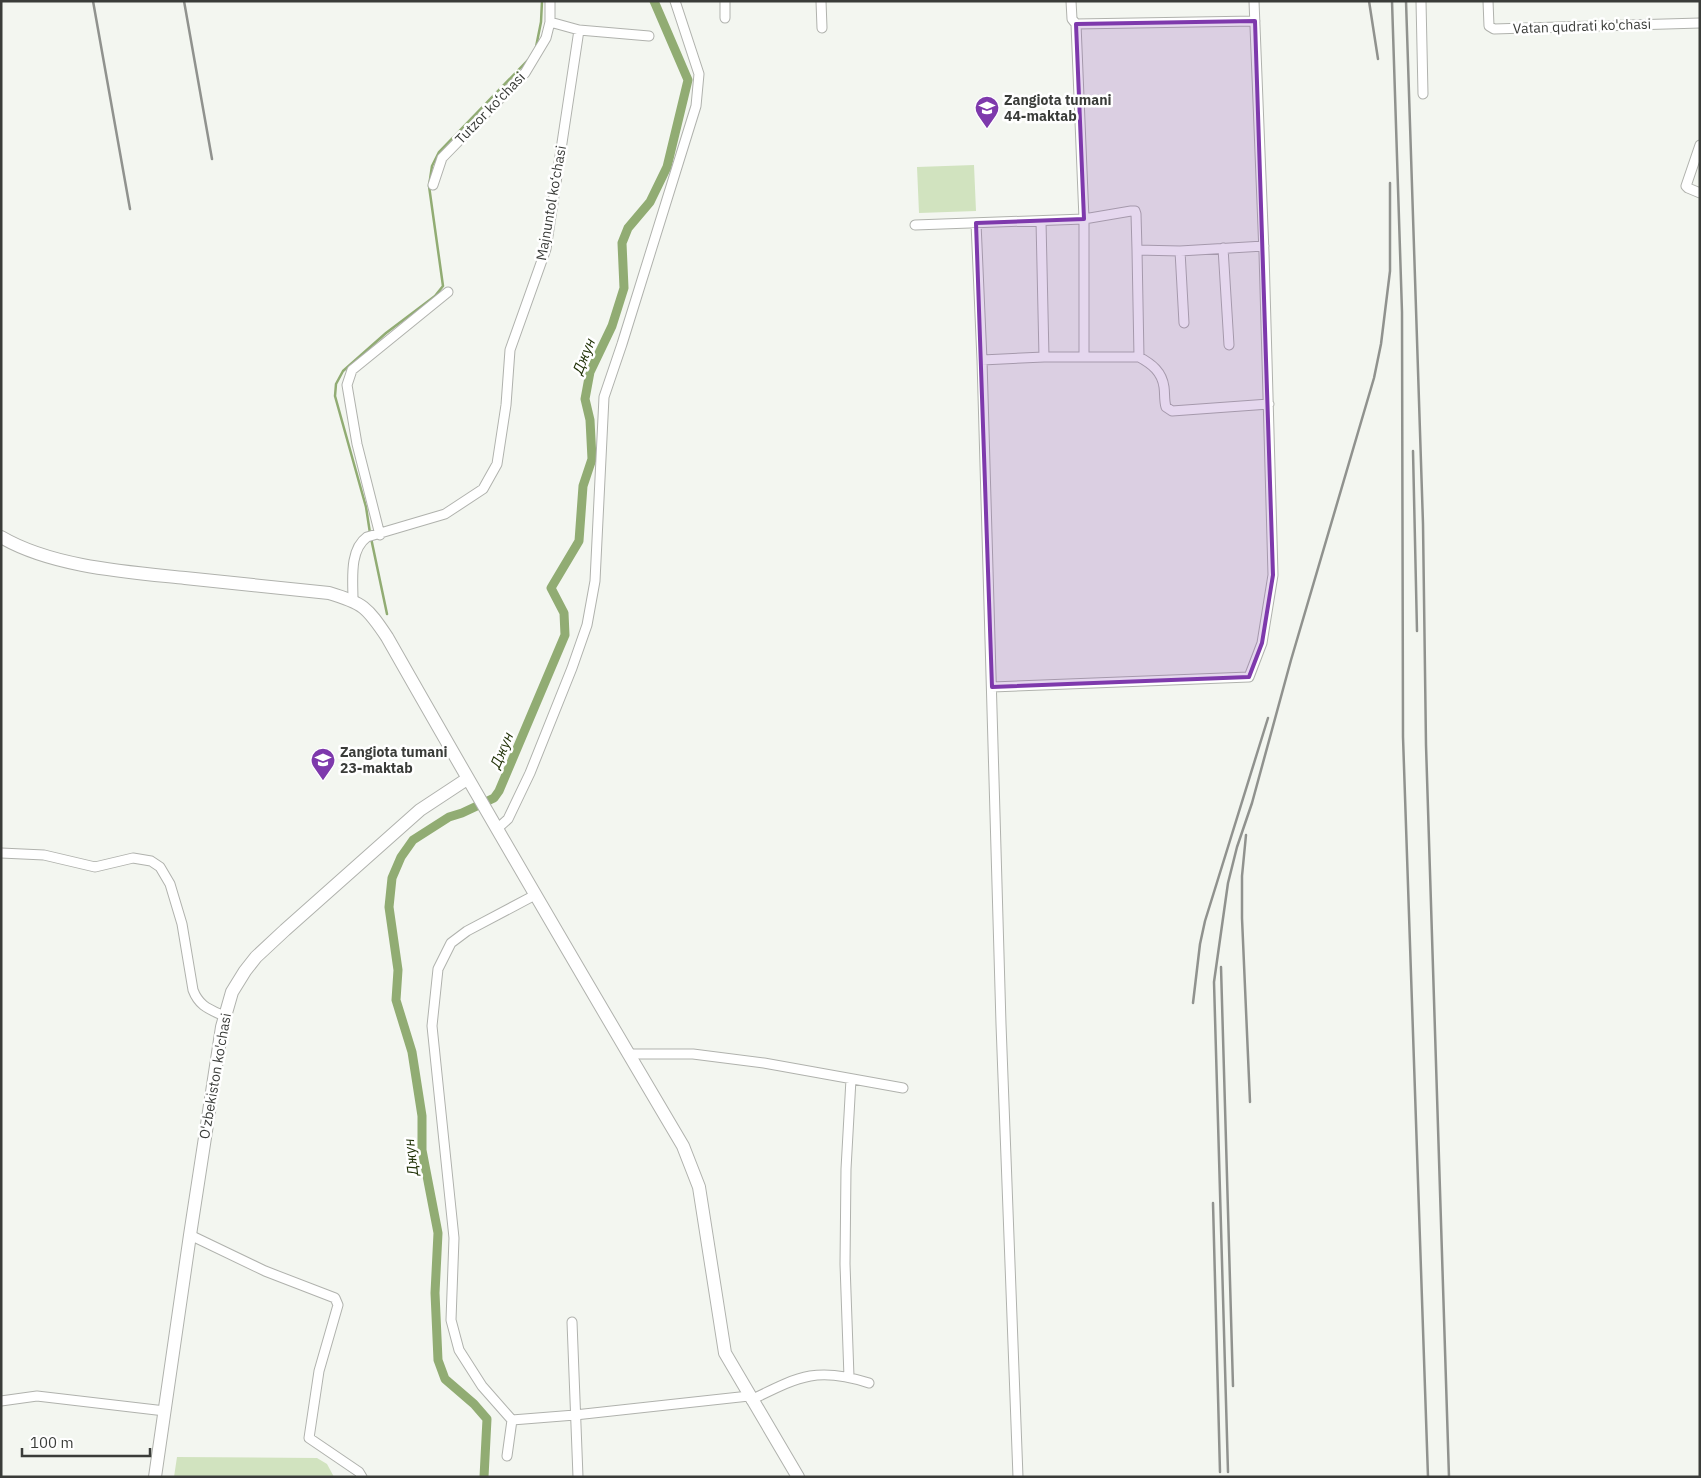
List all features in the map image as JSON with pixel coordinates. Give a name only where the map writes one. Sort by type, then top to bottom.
[{"type":"main road","points":[[1,537],[39,554],[72,562],[143,574],[329,593],[353,600],[364,606],[387,637],[467,779],[491,815],[535,895],[683,1146],[699,1187],[725,1353],[798,1477]]},
{"type":"main road","name":"O'zbekiston ko'chasi","points":[[155,1477],[224,1016],[232,992],[256,957],[405,822],[467,779]]},
{"type":"street","name":"Tutzor ko‘chasi","points":[[433,185],[442,158],[524,73],[546,38],[550,22],[550,1]]},
{"type":"street","points":[[498,828],[508,820],[530,773],[587,625],[595,581],[604,397],[696,106],[699,74],[676,1]]},
{"type":"street","points":[[725,18],[726,1]]},
{"type":"street","points":[[821,1],[822,28]]},
{"type":"street","points":[[1071,1],[1072,19],[1076,24],[1084,219],[1084,357]]},
{"type":"street","points":[[992,687],[1250,677],[1262,643],[1273,575],[1264,246],[1254,1]]},
{"type":"street","points":[[1421,1],[1423,94]]},
{"type":"street","name":"Vatan qudrati ko'chasi","points":[[1488,1],[1489,26],[1494,29],[1700,23]]},
{"type":"street","points":[[1076,24],[1255,21]]},
{"type":"street","points":[[550,22],[579,30],[649,36]]},
{"type":"street","name":"Majnuntol ko‘chasi","points":[[374,536],[445,514],[483,489],[497,464],[506,405],[510,350],[546,249],[579,30]]},
{"type":"street","points":[[1700,146],[1686,186],[1700,193]]},
{"type":"street","points":[[915,225],[1084,219],[1131,210],[1135,211],[1139,357]]},
{"type":"street","points":[[1040,221],[1044,357]]},
{"type":"street","points":[[976,223],[982,360],[1001,1024],[1018,1477]]},
{"type":"street","points":[[1137,250],[1180,251],[1264,246]]},
{"type":"street","points":[[1223,248],[1230,345]]},
{"type":"street","points":[[1180,251],[1184,323]]},
{"type":"street","points":[[353,600],[352,568],[361,542],[374,536],[347,385],[352,370],[448,292]]},
{"type":"street","points":[[982,360],[1044,357],[1139,357],[1159,372],[1164,387],[1166,407],[1172,411],[1269,404]]},
{"type":"street","points":[[1,854],[44,854],[95,867],[133,858],[151,861],[156,864],[160,867],[170,884],[182,924],[196,999],[205,1008],[224,1016]]},
{"type":"street","points":[[507,1456],[512,1420],[482,1386],[459,1350],[451,1320],[454,1238],[432,1026],[438,969],[451,943],[467,931],[535,895]]},
{"type":"street","points":[[629,1054],[693,1054],[764,1063],[903,1088]]},
{"type":"street","points":[[849,1376],[845,1264],[846,1169],[851,1079]]},
{"type":"street","points":[[190,1235],[264,1271],[335,1298],[338,1305],[319,1371],[309,1438],[360,1472],[362,1477]]},
{"type":"street","points":[[572,1322],[578,1477]]},
{"type":"street","points":[[512,1420],[750,1398],[801,1377],[820,1374],[849,1376],[869,1383]]},
{"type":"street","points":[[1,1401],[38,1396],[165,1411]]},
{"type":"highlighted area","points":[[1255,21],[1273,575],[1262,643],[1249,677],[992,687],[976,223],[1084,219],[1076,24]]},
{"type":"green space","points":[[974,165],[976,211],[919,213],[917,167]]},
{"type":"green space","points":[[177,1457],[317,1458],[327,1464],[334,1477],[174,1477]]},
{"type":"waterway","points":[[536,47],[541,22],[542,1]]},
{"type":"waterway","name":"Джун","points":[[484,1477],[487,1419],[474,1404],[445,1379],[438,1360],[435,1293],[438,1233],[422,1150],[422,1116],[412,1052],[396,1000],[398,970],[389,907],[392,878],[401,857],[413,840],[449,817],[494,798],[499,791],[565,635],[564,613],[551,588],[579,541],[583,486],[592,459],[590,420],[585,399],[590,372],[612,326],[624,288],[622,243],[628,228],[650,202],[667,167],[688,80],[654,1]]},
{"type":"waterway","points":[[370,533],[366,507],[335,396],[336,384],[343,371],[386,333],[435,296],[443,286],[429,186],[432,166],[439,152],[528,60]]},
{"type":"waterway","points":[[371,538],[387,614]]},
{"type":"railway","points":[[93,1],[130,209]]},
{"type":"railway","points":[[184,1],[212,159]]},
{"type":"railway","points":[[1369,1],[1378,59]]},
{"type":"railway","points":[[1392,1],[1402,312],[1403,737],[1428,1477]]},
{"type":"railway","points":[[1406,1],[1423,524],[1426,745],[1449,1477]]},
{"type":"railway","points":[[1228,1472],[1214,982],[1228,883],[1237,847],[1252,803],[1291,660],[1374,378],[1381,344],[1390,271],[1390,183]]},
{"type":"railway","points":[[1413,451],[1417,631]]},
{"type":"railway","points":[[1193,1003],[1200,944],[1205,921],[1268,718]]},
{"type":"railway","points":[[1246,835],[1242,876],[1242,918],[1250,1102]]},
{"type":"railway","points":[[1221,967],[1233,1386]]},
{"type":"railway","points":[[1213,1203],[1220,1472]]},
{"type":"place","name":"Zangiota tumani 44-maktab","points":[[987,129]]},
{"type":"place","name":"Zangiota tumani 23-maktab","points":[[323,781]]}]
